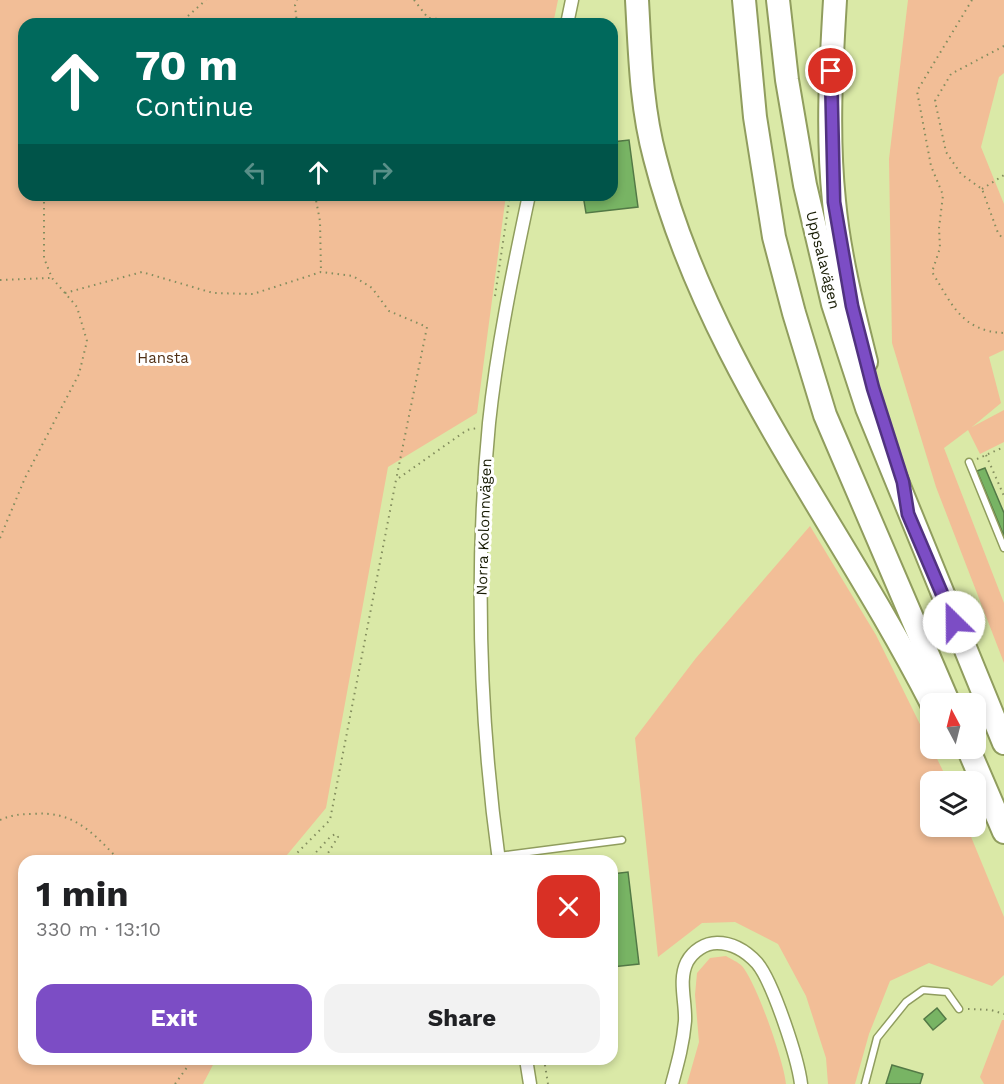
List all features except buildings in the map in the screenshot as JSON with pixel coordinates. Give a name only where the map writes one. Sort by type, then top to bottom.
[{"type":"highway","points":[[637,0],[641,82],[654,157],[671,212],[699,284],[750,393],[896,633],[926,693]]},
{"type":"highway","points":[[744,0],[755,117],[774,237],[794,313],[825,415],[944,693]]},
{"type":"highway","name":"Uppsalavägen","points":[[778,0],[787,80],[805,185],[833,304],[867,408],[908,514],[1004,743]]},
{"type":"highway","points":[[835,0],[829,94],[834,202],[852,306],[873,388],[903,482],[908,514]]},
{"type":"highway","points":[[973,759],[1004,832]]},
{"type":"highway","points":[[986,810],[1004,845]]},
{"type":"street","points":[[568,18],[572,0]]},
{"type":"street","name":"Norra Kolonnvägen","points":[[498,855],[481,681],[482,551],[489,422],[528,201]]},
{"type":"street","points":[[672,1084],[682,1052],[685,1018],[683,980],[687,963],[702,947],[713,943],[729,944],[742,950],[758,965],[773,996],[799,1070],[801,1084]]},
{"type":"street","points":[[527,1065],[530,1084]]},
{"type":"lane","points":[[969,462],[1004,548]]},
{"type":"lane","points":[[520,855],[622,840]]},
{"type":"lane","points":[[865,1084],[878,1038],[906,1002],[923,990],[947,992],[959,1009]]},
{"type":"path","points":[[186,18],[206,0]]},
{"type":"path","points":[[297,0],[297,18]]},
{"type":"path","points":[[414,0],[428,18]]},
{"type":"path","points":[[972,0],[917,91],[931,166],[943,195],[939,228],[940,248],[932,272],[961,318],[991,332],[1004,333]]},
{"type":"path","points":[[1004,46],[951,74],[935,101],[946,152],[961,174],[982,189],[998,233],[1004,240]]},
{"type":"path","points":[[982,189],[1004,175]]},
{"type":"path","points":[[0,538],[25,478],[79,374],[87,341],[77,307],[52,278],[44,258],[44,201]]},
{"type":"path","points":[[316,201],[320,221],[321,272]]},
{"type":"path","points":[[65,293],[142,273],[213,293],[253,294],[321,272],[352,276],[372,288],[389,310],[427,327],[330,820],[294,855]]},
{"type":"path","points":[[0,280],[52,278]]},
{"type":"path","points":[[396,480],[467,430],[479,428]]},
{"type":"path","points":[[969,462],[1004,447]]},
{"type":"path","points":[[986,455],[1004,496]]},
{"type":"path","points":[[0,820],[9,815],[39,813],[69,817],[87,829],[114,855]]},
{"type":"path","points":[[314,855],[331,836],[336,834],[338,837],[327,855]]},
{"type":"path","points":[[959,1009],[991,1010],[1004,1014]]},
{"type":"path","points":[[175,1084],[189,1065]]},
{"type":"path","points":[[545,1065],[548,1084]]},
{"type":"green space","name":"Hansta","points":[[0,0],[558,0],[554,18],[18,18],[18,201],[505,201],[477,413],[388,467],[326,808],[287,855],[18,855],[18,1065],[213,1065],[203,1084],[0,1084]]},
{"type":"green space","points":[[908,0],[1004,0],[1004,73],[999,77],[981,147],[1004,204],[1004,350],[989,357],[1001,403],[972,427],[1004,410],[1004,442],[980,454],[968,430],[944,448],[1004,603],[1004,663],[936,487],[892,343],[889,159]]},
{"type":"green space","points":[[810,526],[876,635],[920,724],[920,759],[937,759],[943,771],[920,771],[920,837],[971,837],[1004,917],[1004,975],[992,986],[929,963],[890,981],[869,1034],[855,1084],[828,1084],[826,1058],[806,996],[778,944],[735,922],[702,923],[658,957],[635,738],[696,658]]},
{"type":"green space","points":[[726,956],[742,966],[762,1004],[775,1041],[786,1084],[687,1084],[699,1042],[695,995],[697,973],[710,958]]},
{"type":"green space","points":[[1002,1020],[1004,1020],[1004,1084],[984,1084],[980,1077]]},
{"type":"route","points":[[831,71],[829,94],[834,202],[852,306],[873,388],[903,482],[908,514],[954,622]]}]
